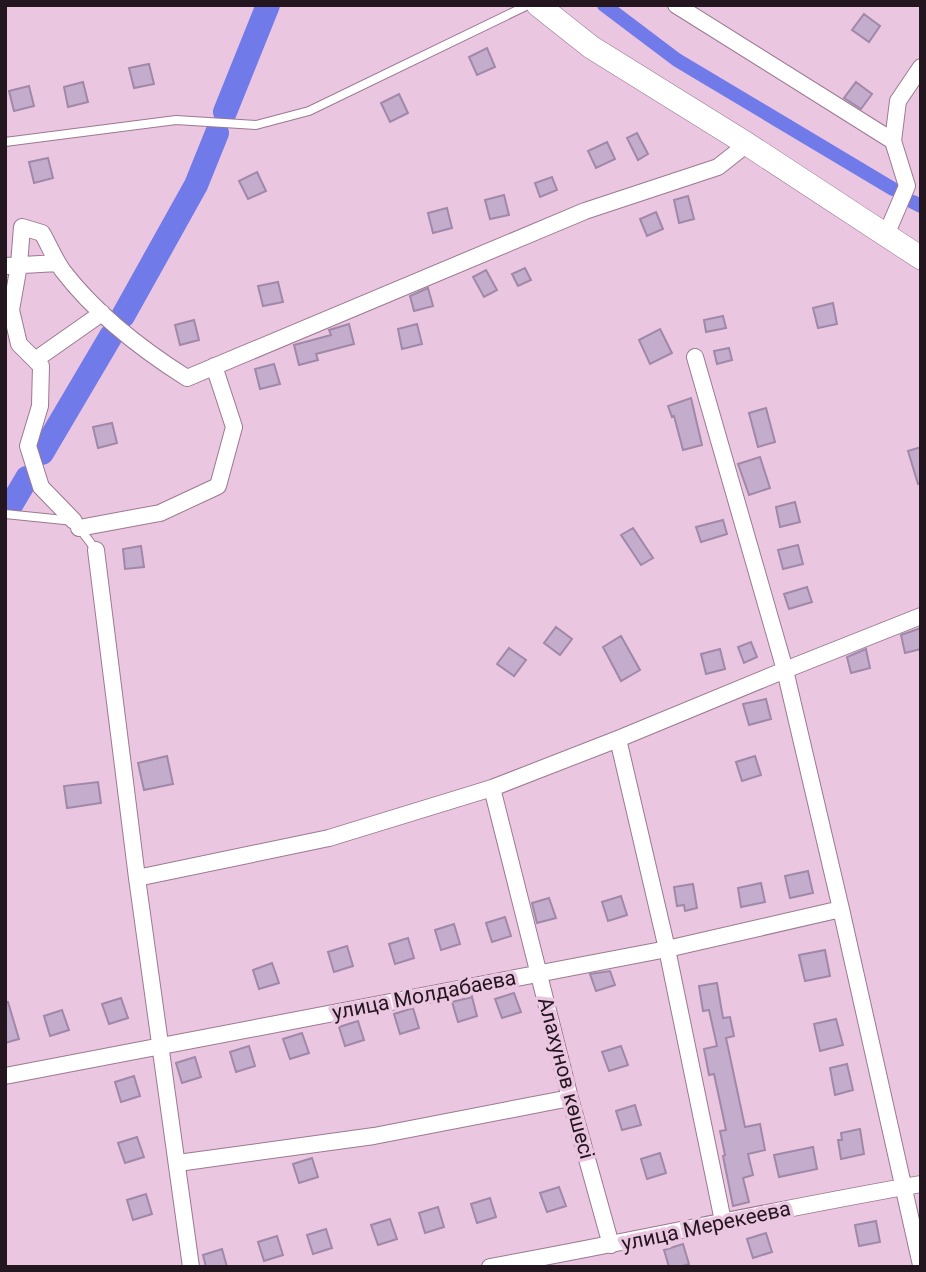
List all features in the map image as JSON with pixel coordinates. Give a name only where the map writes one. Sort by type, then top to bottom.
[{"type":"street","points":[[538,5],[592,47],[921,258]]},
{"type":"street","points":[[676,5],[893,141]]},
{"type":"street","points":[[886,234],[907,186],[893,141],[898,101],[921,67]]},
{"type":"street","points":[[214,366],[234,426],[218,486],[160,513],[76,524],[41,487],[28,446],[40,406],[41,366],[19,344],[8,306],[12,265],[22,227],[42,233],[62,270],[102,313],[152,356],[187,378],[214,366],[585,211],[718,167],[747,144]]},
{"type":"street","points":[[12,265],[58,263]]},
{"type":"street","points":[[35,360],[102,313]]},
{"type":"street","points":[[695,357],[785,670],[921,1265]]},
{"type":"street","points":[[96,550],[191,1267]]},
{"type":"street","points":[[138,878],[329,838],[492,788],[921,617]]},
{"type":"street","points":[[618,739],[667,949],[723,1222]]},
{"type":"street","name":"Алахунов көшесі","points":[[492,788],[569,1098],[611,1245]]},
{"type":"street","name":"улица Молдабаева","points":[[5,1076],[667,949],[841,909]]},
{"type":"street","points":[[178,1163],[373,1136],[569,1098]]},
{"type":"street","name":"улица Мерекеева","points":[[490,1267],[921,1184]]},
{"type":"lane","points":[[5,142],[176,120],[256,125],[269,122],[309,111],[528,5]]},
{"type":"lane","points":[[5,514],[76,524],[96,550]]},
{"type":"building","points":[[864,14],[880,26],[869,42],[852,30]]},
{"type":"building","points":[[487,48],[495,67],[477,75],[469,57]]},
{"type":"building","points":[[149,64],[154,84],[134,88],[129,68]]},
{"type":"building","points":[[83,82],[88,102],[68,107],[64,87]]},
{"type":"building","points":[[856,82],[872,94],[861,109],[844,98]]},
{"type":"building","points":[[29,86],[34,106],[14,111],[9,91]]},
{"type":"building","points":[[399,94],[408,113],[390,122],[381,103]]},
{"type":"building","points":[[637,133],[648,154],[638,160],[627,138]]},
{"type":"building","points":[[607,142],[615,159],[596,168],[588,151]]},
{"type":"building","points":[[48,158],[53,178],[34,183],[29,162]]},
{"type":"building","points":[[257,172],[266,191],[248,199],[239,181]]},
{"type":"building","points":[[552,177],[557,190],[540,197],[535,183]]},
{"type":"building","points":[[504,195],[509,215],[490,219],[485,200]]},
{"type":"building","points":[[688,196],[694,219],[679,223],[674,200]]},
{"type":"building","points":[[447,208],[452,228],[433,233],[428,213]]},
{"type":"building","points":[[656,212],[663,229],[647,236],[640,219]]},
{"type":"building","points":[[525,268],[531,280],[518,286],[512,274]]},
{"type":"building","points":[[486,270],[497,290],[484,297],[473,277]]},
{"type":"building","points":[[278,282],[283,302],[263,306],[258,286]]},
{"type":"building","points":[[428,288],[433,306],[414,311],[410,296]]},
{"type":"building","points":[[833,303],[837,324],[818,328],[813,308]]},
{"type":"building","points":[[723,316],[726,328],[706,332],[704,320]]},
{"type":"building","points":[[194,320],[199,340],[180,345],[175,325]]},
{"type":"building","points":[[349,324],[354,344],[316,354],[318,360],[299,365],[294,345],[331,335],[329,330]]},
{"type":"building","points":[[417,324],[422,344],[402,349],[398,329]]},
{"type":"building","points":[[660,329],[672,353],[650,364],[639,340]]},
{"type":"building","points":[[729,348],[732,360],[717,364],[714,351]]},
{"type":"building","points":[[274,364],[280,384],[260,389],[255,369]]},
{"type":"building","points":[[691,398],[702,445],[683,450],[674,416],[672,417],[668,406]]},
{"type":"building","points":[[766,408],[775,442],[758,447],[749,413]]},
{"type":"building","points":[[112,423],[117,443],[98,448],[93,427]]},
{"type":"building","points":[[921,447],[921,483],[918,484],[908,451]]},
{"type":"building","points":[[760,457],[770,488],[749,495],[738,464]]},
{"type":"building","points":[[795,502],[800,522],[780,527],[776,507]]},
{"type":"building","points":[[723,520],[727,534],[701,542],[696,527]]},
{"type":"building","points":[[633,528],[653,558],[641,565],[621,535]]},
{"type":"building","points":[[798,545],[803,564],[783,569],[778,550]]},
{"type":"building","points":[[141,546],[144,567],[125,569],[123,549]]},
{"type":"building","points":[[807,587],[812,602],[789,609],[784,594]]},
{"type":"building","points":[[556,627],[572,639],[560,655],[544,643]]},
{"type":"building","points":[[921,628],[921,649],[905,653],[901,635]]},
{"type":"building","points":[[621,636],[640,670],[621,681],[603,647]]},
{"type":"building","points":[[751,642],[757,657],[744,663],[738,647]]},
{"type":"building","points":[[509,648],[526,660],[514,676],[497,664]]},
{"type":"building","points":[[720,649],[725,669],[706,674],[701,654]]},
{"type":"building","points":[[866,649],[870,668],[851,673],[847,657]]},
{"type":"building","points":[[766,699],[771,719],[749,725],[743,704]]},
{"type":"building","points":[[167,756],[173,784],[144,790],[138,763]]},
{"type":"building","points":[[755,756],[761,775],[742,781],[736,762]]},
{"type":"building","points":[[98,782],[101,803],[67,808],[64,786]]},
{"type":"building","points":[[808,871],[813,893],[790,898],[785,876]]},
{"type":"building","points":[[761,883],[765,902],[741,907],[738,888]]},
{"type":"building","points":[[693,884],[697,908],[685,911],[684,905],[677,906],[674,887]]},
{"type":"building","points":[[621,896],[627,915],[608,921],[602,902]]},
{"type":"building","points":[[549,898],[556,918],[537,923],[532,903]]},
{"type":"building","points":[[505,917],[511,936],[492,942],[486,923]]},
{"type":"building","points":[[454,924],[460,944],[441,950],[435,930]]},
{"type":"building","points":[[408,938],[414,958],[395,964],[389,944]]},
{"type":"building","points":[[347,946],[353,966],[334,972],[328,952]]},
{"type":"building","points":[[825,950],[830,976],[805,981],[799,955]]},
{"type":"building","points":[[272,963],[279,983],[259,989],[253,970]]},
{"type":"building","points":[[610,971],[615,985],[596,991],[590,974]]},
{"type":"building","points":[[717,983],[723,1018],[730,1017],[734,1036],[726,1038],[745,1127],[760,1124],[765,1150],[748,1154],[753,1175],[743,1178],[749,1202],[733,1206],[720,1131],[726,1130],[714,1074],[709,1075],[704,1049],[717,1046],[709,1010],[703,1011],[699,986]]},
{"type":"building","points":[[514,993],[521,1012],[502,1018],[495,999]]},
{"type":"building","points":[[472,997],[477,1016],[458,1022],[452,1002]]},
{"type":"building","points":[[121,998],[128,1018],[109,1024],[102,1004]]},
{"type":"building","points":[[5,1002],[8,1002],[19,1039],[5,1043]]},
{"type":"building","points":[[413,1008],[419,1028],[400,1034],[394,1014]]},
{"type":"building","points":[[62,1010],[69,1030],[50,1036],[44,1016]]},
{"type":"building","points":[[836,1019],[843,1045],[820,1051],[814,1024]]},
{"type":"building","points":[[358,1021],[364,1040],[345,1046],[339,1027]]},
{"type":"building","points":[[302,1033],[309,1053],[290,1059],[283,1039]]},
{"type":"building","points":[[249,1046],[255,1066],[236,1072],[230,1052]]},
{"type":"building","points":[[621,1046],[628,1065],[609,1071],[602,1052]]},
{"type":"building","points":[[195,1057],[201,1077],[182,1083],[176,1063]]},
{"type":"building","points":[[847,1064],[853,1090],[835,1095],[830,1068]]},
{"type":"building","points":[[134,1076],[140,1096],[121,1102],[115,1082]]},
{"type":"building","points":[[635,1105],[641,1125],[622,1130],[616,1111]]},
{"type":"building","points":[[860,1129],[864,1154],[841,1159],[838,1140],[842,1140],[841,1133]]},
{"type":"building","points":[[137,1137],[144,1157],[125,1163],[118,1143]]},
{"type":"building","points":[[813,1147],[817,1169],[779,1177],[774,1155]]},
{"type":"building","points":[[660,1153],[666,1173],[647,1179],[641,1159]]},
{"type":"building","points":[[312,1158],[318,1177],[299,1183],[293,1164]]},
{"type":"building","points":[[559,1187],[566,1206],[547,1212],[540,1193]]},
{"type":"building","points":[[146,1194],[152,1214],[133,1220],[127,1200]]},
{"type":"building","points":[[490,1198],[496,1217],[477,1223],[471,1204]]},
{"type":"building","points":[[438,1207],[444,1227],[425,1233],[419,1213]]},
{"type":"building","points":[[390,1219],[397,1239],[378,1245],[371,1225]]},
{"type":"building","points":[[876,1221],[880,1242],[859,1246],[855,1225]]},
{"type":"building","points":[[326,1229],[332,1248],[313,1254],[307,1235]]},
{"type":"building","points":[[766,1233],[772,1252],[753,1258],[747,1239]]},
{"type":"building","points":[[277,1236],[283,1255],[264,1261],[258,1242]]},
{"type":"building","points":[[683,1244],[689,1264],[669,1267],[664,1250]]},
{"type":"building","points":[[222,1249],[227,1267],[206,1267],[203,1255]]},
{"type":"waterway","points":[[225,112],[268,5]]},
{"type":"waterway","points":[[604,5],[677,60],[893,189]]},
{"type":"waterway","points":[[123,316],[196,185],[217,133]]},
{"type":"waterway","points":[[913,202],[921,206]]},
{"type":"waterway","points":[[42,453],[111,336]]},
{"type":"waterway","points":[[11,505],[27,478]]}]
